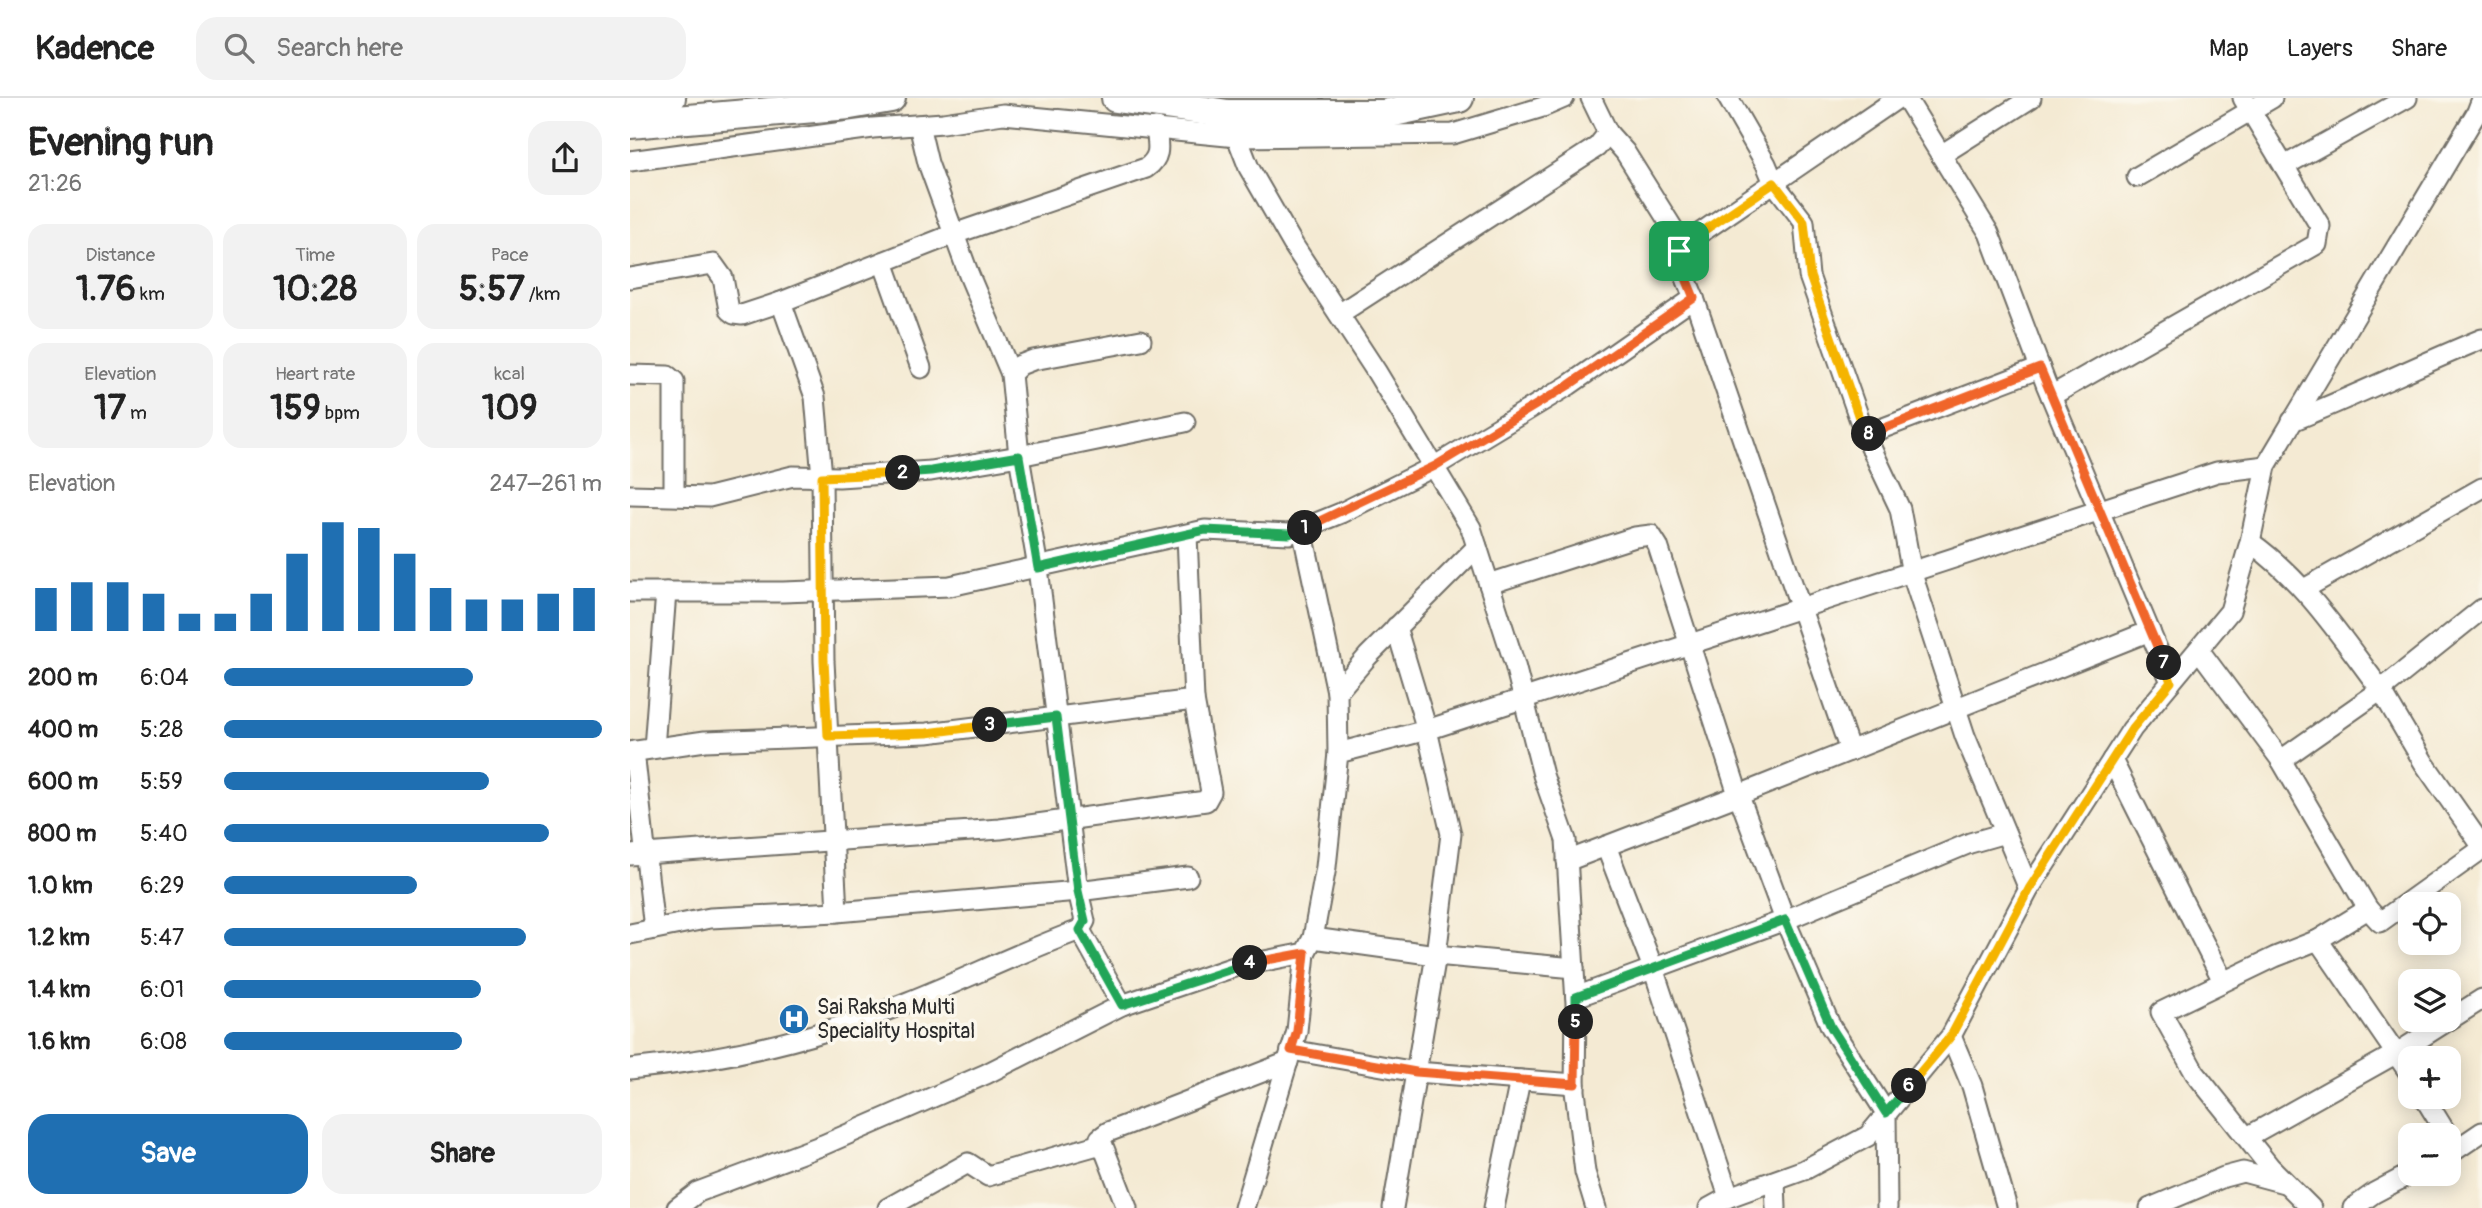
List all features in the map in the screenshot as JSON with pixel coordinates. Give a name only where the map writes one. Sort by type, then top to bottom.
[{"type":"highway","points":[[630,104],[671,98]]},
{"type":"highway","points":[[630,124],[891,98]]},
{"type":"highway","points":[[1116,98],[1241,114],[1384,114],[1459,98]]},
{"type":"street","points":[[630,161],[860,129],[919,125],[1003,114],[1237,137],[1452,134],[1543,107],[1564,98]]},
{"type":"street","points":[[1591,98],[1608,134],[1625,152],[1684,246]]},
{"type":"street","points":[[1728,98],[1774,183],[1804,222],[1810,276],[1865,435],[1900,509],[1912,574],[1965,736],[2029,889]]},
{"type":"street","points":[[1850,751],[1802,607],[1679,261],[1679,251],[1898,98]]},
{"type":"street","points":[[1906,98],[1989,233],[2051,397],[2171,682]]},
{"type":"street","points":[[1941,155],[2031,98]]},
{"type":"street","points":[[2137,177],[2247,104],[2272,98]]},
{"type":"street","points":[[2284,166],[2407,98]]},
{"type":"street","points":[[1709,1208],[1729,1197],[1804,1170],[1868,1136],[1951,1036],[2029,889],[2132,729],[2230,611],[2250,542],[2266,466],[2476,103]]},
{"type":"street","points":[[2051,397],[2317,244],[2320,226],[2247,104]]},
{"type":"street","points":[[630,1069],[767,1046],[832,1030],[908,1003],[1080,930],[1085,921],[1078,891],[1038,568],[1019,456],[1011,374],[969,275],[928,163],[919,125]]},
{"type":"street","points":[[630,278],[713,264],[723,278],[729,310],[742,315],[954,234],[1146,168],[1155,162],[1159,153],[1156,128]]},
{"type":"street","points":[[1339,314],[1597,147],[1608,134]]},
{"type":"street","points":[[1237,137],[1249,168],[1294,246],[1435,466],[1471,528],[1543,775],[1566,839],[1576,997],[1575,1084],[1585,1172],[1596,1208]]},
{"type":"street","points":[[883,262],[921,368]]},
{"type":"street","points":[[630,592],[950,586],[1205,530],[1289,534],[1341,513],[1435,466],[1569,385],[1694,298]]},
{"type":"street","points":[[781,302],[815,397],[822,477],[828,736],[837,912]]},
{"type":"street","points":[[2292,421],[2482,339]]},
{"type":"street","points":[[1011,374],[1020,365],[1033,360],[1141,340]]},
{"type":"street","points":[[1865,435],[2040,368]]},
{"type":"street","points":[[630,375],[668,376],[674,381],[674,494]]},
{"type":"street","points":[[630,495],[674,494],[709,497],[793,476],[931,471],[1185,422]]},
{"type":"street","points":[[1338,753],[1427,730],[1689,643],[1912,574],[2217,472],[2266,466]]},
{"type":"street","points":[[2304,589],[2482,488]]},
{"type":"street","points":[[1244,1208],[1297,1031],[1309,946],[1326,867],[1338,753],[1337,692],[1302,529]]},
{"type":"street","points":[[638,854],[1000,829],[1206,801],[1211,792],[1194,700],[1187,535]]},
{"type":"street","points":[[1489,584],[1635,537],[1651,535],[1658,546],[1739,795],[1785,920],[1831,1027],[1886,1113],[1887,1208]]},
{"type":"street","points":[[2199,650],[2281,760],[2368,909],[2380,922],[2482,847],[2424,763],[2381,690],[2304,589],[2273,559],[2250,542]]},
{"type":"street","points":[[1337,692],[1395,627],[1477,547]]},
{"type":"street","points":[[654,748],[666,592]]},
{"type":"street","points":[[2281,760],[2478,621]]},
{"type":"street","points":[[1393,1208],[1436,955],[1451,834],[1427,730],[1395,627]]},
{"type":"street","points":[[1567,860],[1739,795],[2150,632]]},
{"type":"street","points":[[654,929],[638,854],[632,752],[705,741],[927,733],[1194,700]]},
{"type":"street","points":[[2112,760],[2223,981]]},
{"type":"street","points":[[1576,997],[1785,920],[1970,843],[2005,833]]},
{"type":"street","points":[[1606,846],[1653,968],[1729,1197]]},
{"type":"street","points":[[630,934],[710,918],[837,912],[1078,891],[1188,877]]},
{"type":"street","points":[[2311,1208],[2284,1183],[2194,1073],[2161,1012],[2223,981],[2318,940],[2368,909]]},
{"type":"street","points":[[1080,930],[1122,1005]]},
{"type":"street","points":[[2318,940],[2397,1054]]},
{"type":"street","points":[[677,1208],[698,1192],[823,1144],[986,1074],[1122,1005],[1234,967],[1309,946],[1574,968]]},
{"type":"street","points":[[2247,1138],[2397,1054],[2482,999]]},
{"type":"street","points":[[1951,1036],[1972,1086],[2007,1208]]},
{"type":"street","points":[[1127,1208],[1100,1138],[1108,1132],[1289,1056],[1416,1072],[1575,1084]]},
{"type":"street","points":[[1494,1208],[1520,1080]]},
{"type":"street","points":[[2461,1140],[2482,1132]]},
{"type":"street","points":[[888,1208],[968,1163],[988,1176],[1101,1144]]},
{"type":"street","points":[[2150,1208],[2224,1177],[2243,1172],[2284,1183]]},
{"type":"street","points":[[1775,1181],[1776,1208]]},
{"type":"street","points":[[2353,1208],[2398,1181]]},
{"type":"place","name":"Sai Raksha Multi Speciality Hospital","points":[[794,1019]]},
{"type":"route","points":[[1774,183],[1804,222],[1810,276],[1865,435],[2040,368],[2171,682],[2132,729],[2029,889],[1951,1036],[1886,1113],[1831,1027],[1785,920],[1576,997],[1575,1084],[1416,1072],[1291,1050],[1297,1031],[1305,953],[1284,955],[1234,967],[1122,1005],[1080,930],[1085,921],[1078,891],[1056,717],[927,733],[828,736],[824,661],[822,477],[931,471],[1019,456],[1038,568],[1205,530],[1289,534],[1341,513],[1435,466],[1569,385],[1694,298],[1679,261],[1679,251],[1690,240],[1774,183]]}]
